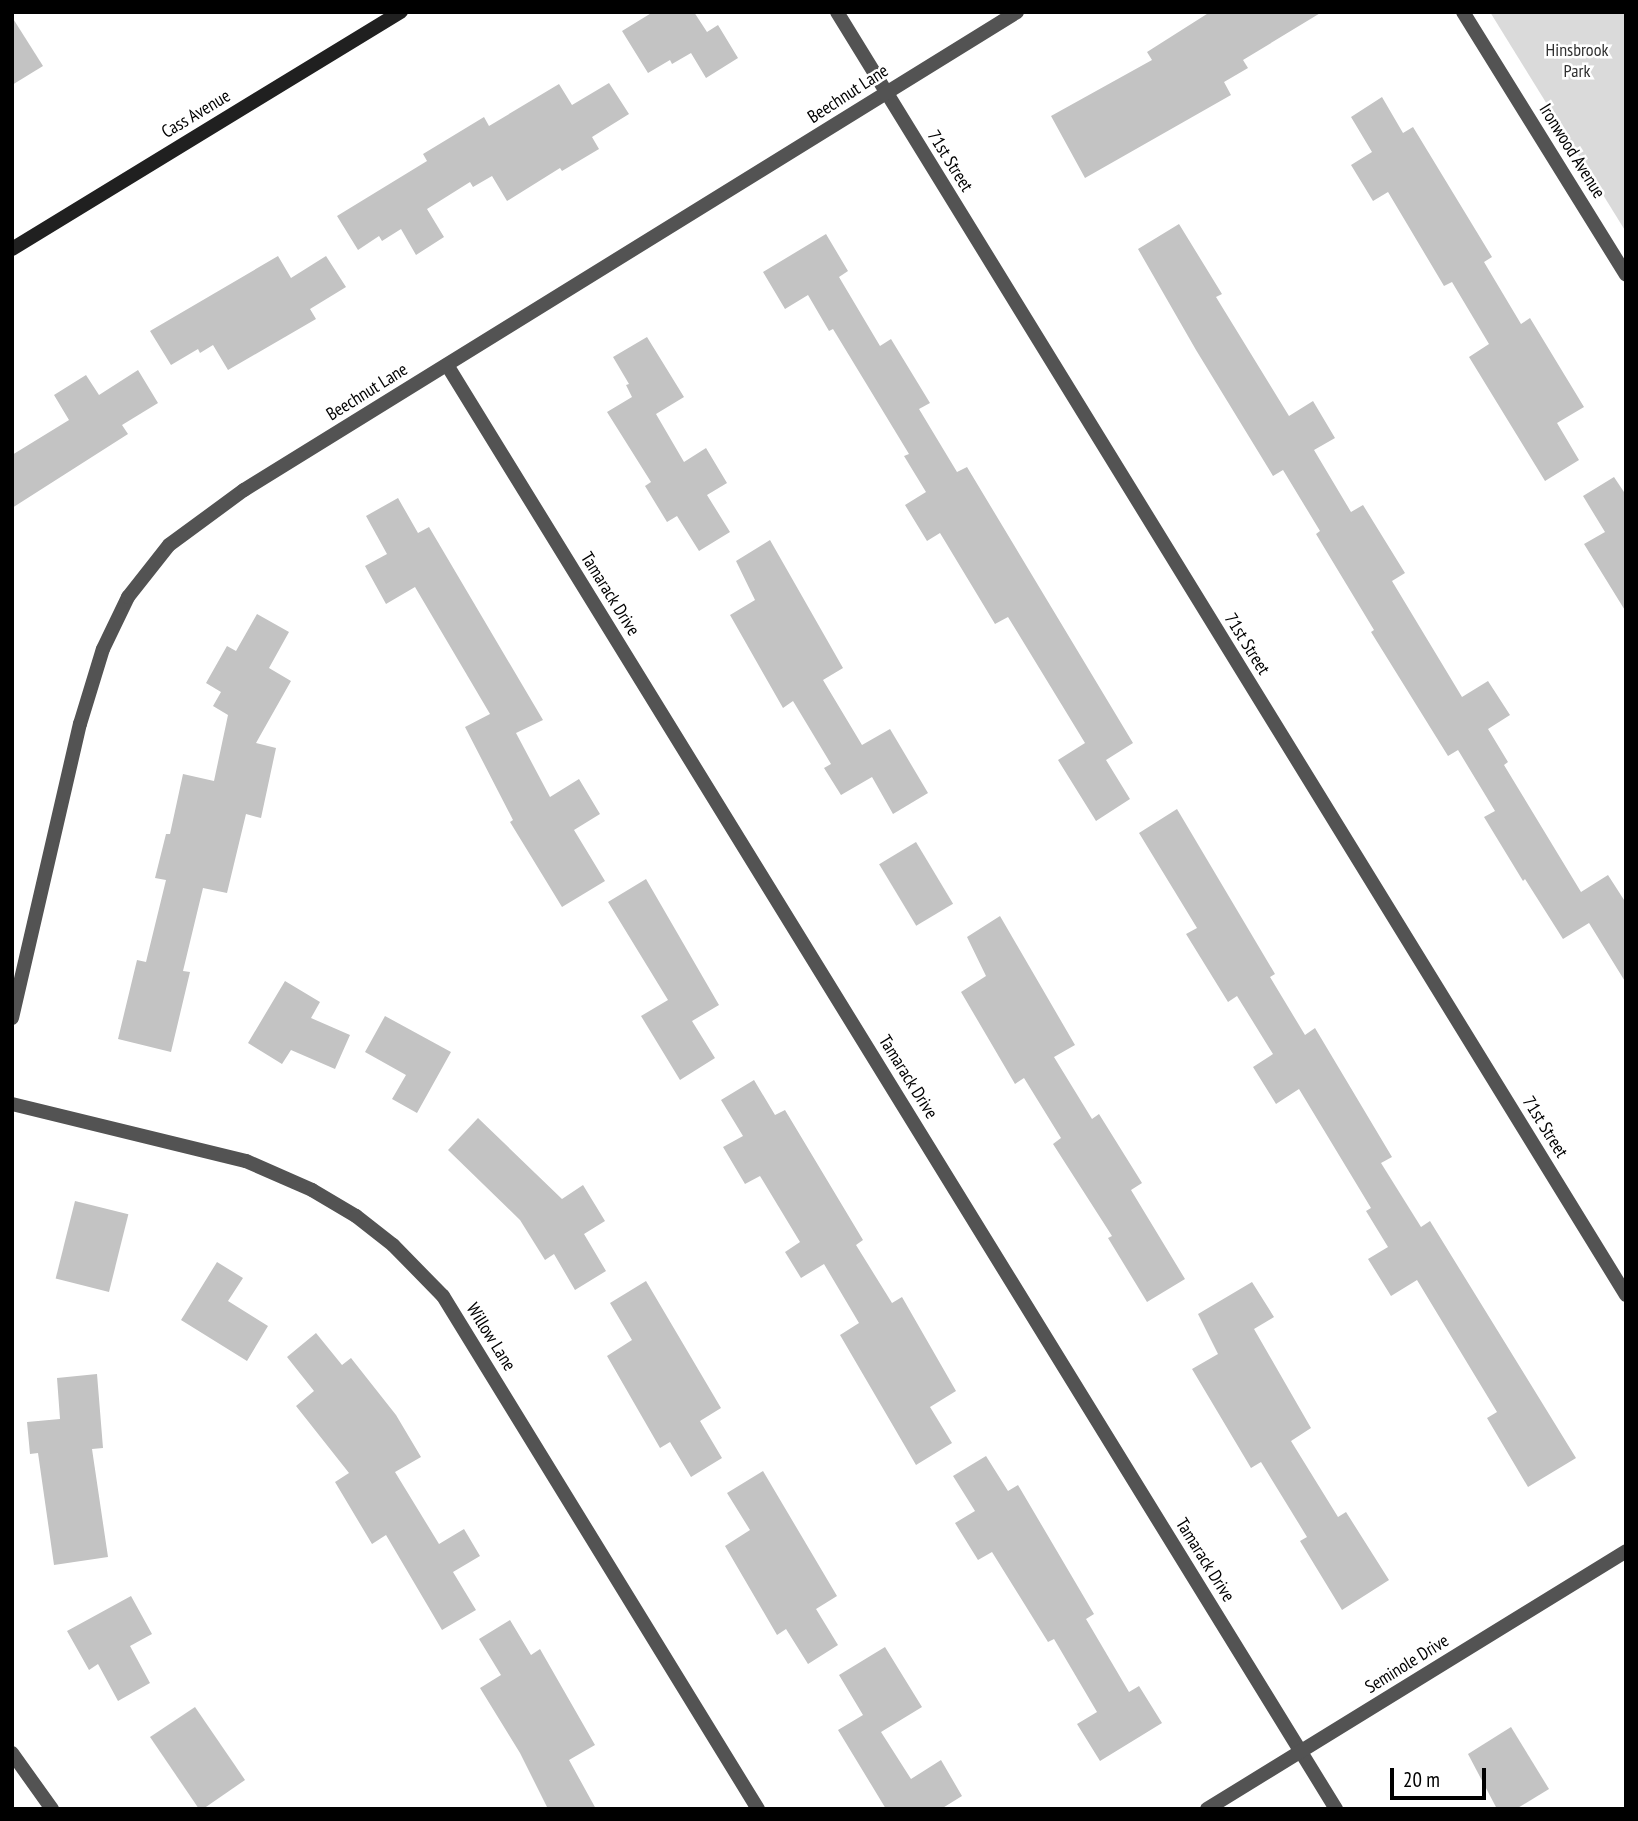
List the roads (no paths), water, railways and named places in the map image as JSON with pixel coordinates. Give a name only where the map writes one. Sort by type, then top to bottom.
[{"type":"main road","name":"Cass Avenue","points":[[12,249],[401,12]]},
{"type":"street","name":"71st Street","points":[[837,12],[1626,1296]]},
{"type":"street","name":"Beechnut Lane","points":[[12,1018],[80,724],[103,649],[128,597],[169,545],[199,521],[447,365],[1017,12]]},
{"type":"street","name":"Ironwood Avenue","points":[[1464,12],[1626,275]]},
{"type":"street","name":"Tamarack Drive","points":[[447,365],[1336,1809]]},
{"type":"street","name":"Willow Lane","points":[[12,1104],[246,1161],[312,1190],[356,1216],[393,1245],[443,1296],[758,1809]]},
{"type":"street","name":"Seminole Drive","points":[[1208,1809],[1626,1552]]},
{"type":"street","points":[[12,1753],[52,1809]]},
{"type":"park label","name":"Hinsbrook Park","points":[[1577,61]]}]
